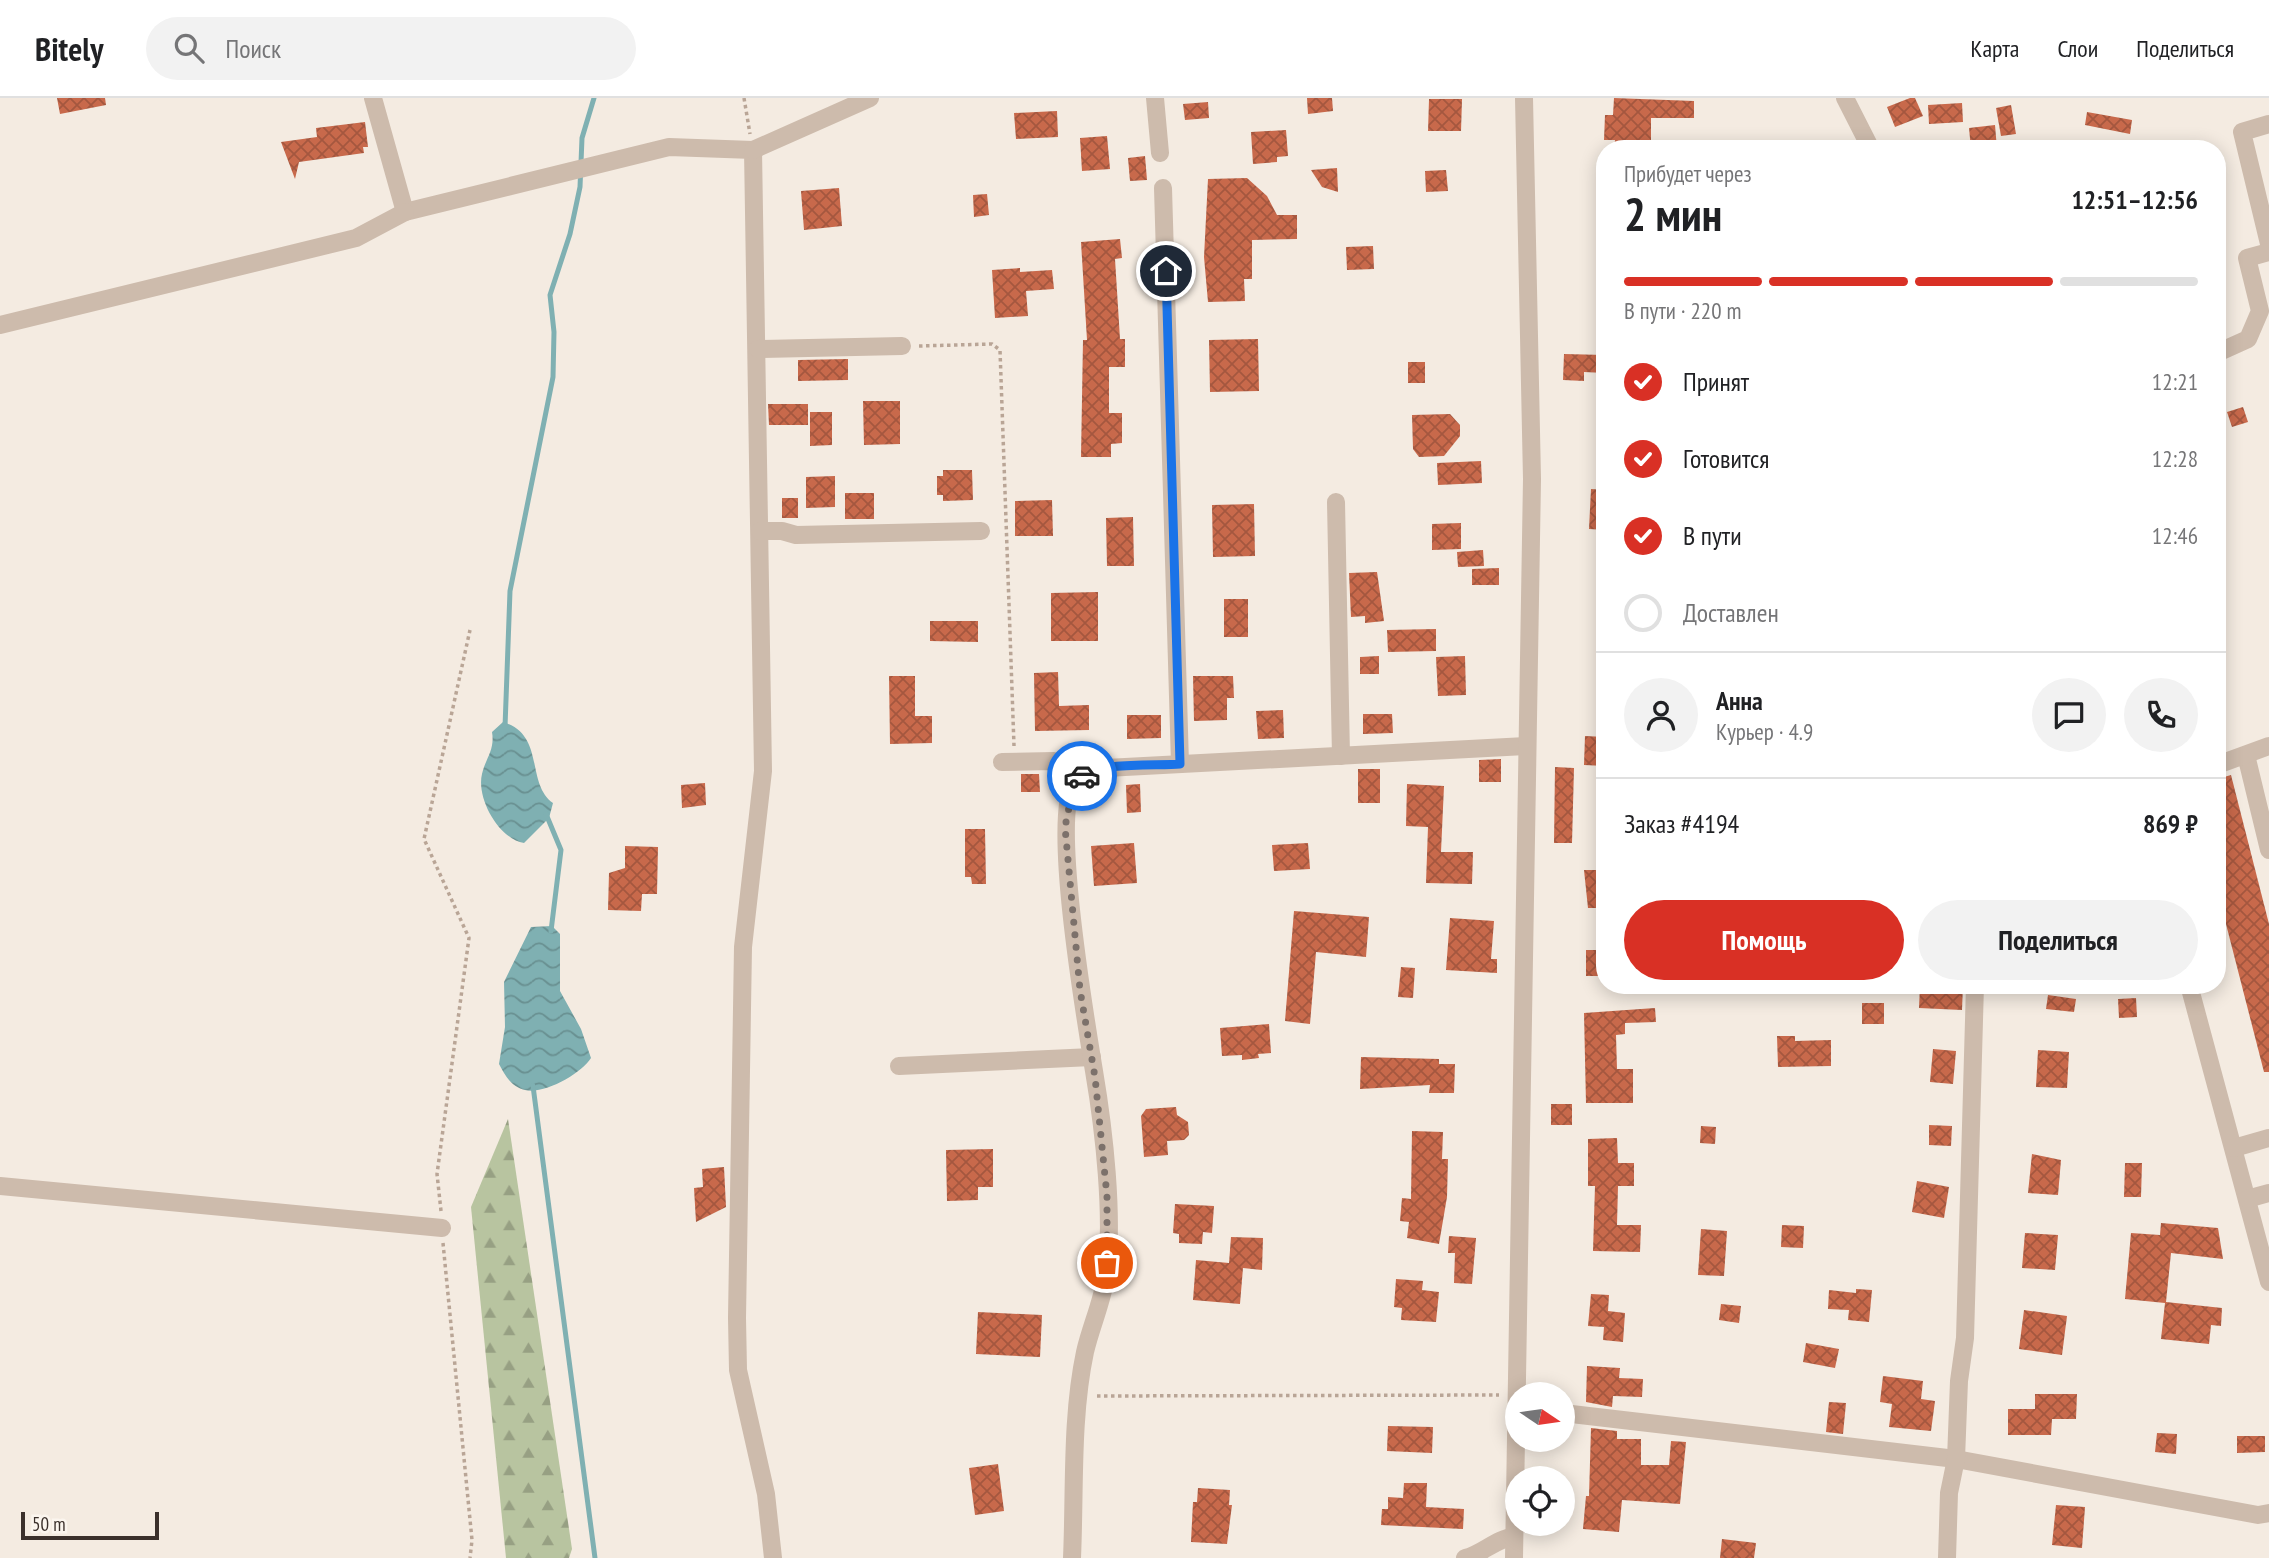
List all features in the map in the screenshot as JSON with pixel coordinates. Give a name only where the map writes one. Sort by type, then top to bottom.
[{"type":"street","points":[[373,98],[405,212]]},
{"type":"street","points":[[0,325],[356,238],[405,212],[669,147],[753,150],[870,98]]},
{"type":"street","points":[[1155,98],[1160,153]]},
{"type":"street","points":[[1517,1382],[1532,381],[1524,98]]},
{"type":"street","points":[[1845,98],[1866,140]]},
{"type":"street","points":[[2269,124],[2242,132],[2269,244]]},
{"type":"street","points":[[753,150],[763,771],[743,947],[737,1318],[738,1370],[766,1494],[773,1558]]},
{"type":"street","points":[[1163,188],[1180,764]]},
{"type":"street","points":[[2226,349],[2248,340],[2259,311],[2247,258],[2269,252]]},
{"type":"street","points":[[758,349],[902,346]]},
{"type":"street","points":[[1336,502],[1341,756]]},
{"type":"street","points":[[760,531],[796,535],[981,531]]},
{"type":"street","points":[[1002,762],[1054,761],[1066,769],[1087,772],[1180,764],[1526,746]]},
{"type":"street","points":[[2226,762],[2269,746]]},
{"type":"street","points":[[2246,755],[2269,850]]},
{"type":"street","points":[[1072,1558],[1086,1352],[1099,1312],[1109,1248],[1109,1220],[1092,1057],[1080,990],[1065,827],[1074,783],[1087,772]]},
{"type":"street","points":[[1947,1558],[1949,1493],[1956,1459],[1959,1381],[1965,1338],[1975,994]]},
{"type":"street","points":[[2191,994],[2269,1282]]},
{"type":"street","points":[[899,1066],[1092,1057]]},
{"type":"street","points":[[2234,1148],[2269,1138]]},
{"type":"street","points":[[0,1186],[442,1228]]},
{"type":"street","points":[[2247,1199],[2269,1193]]},
{"type":"street","points":[[1575,1414],[1956,1459],[2258,1515],[2269,1513]]},
{"type":"street","points":[[1514,1558],[1516,1452]]},
{"type":"street","points":[[1475,1557],[1503,1537],[1514,1537]]},
{"type":"path","points":[[744,98],[753,150]]},
{"type":"path","points":[[902,346],[992,344],[1000,350],[1012,732],[1013,745],[1026,761]]},
{"type":"path","points":[[470,629],[424,839],[469,938],[437,1174],[472,1540],[470,1558]]},
{"type":"path","points":[[1081,1396],[1505,1395]]},
{"type":"green space","points":[[508,1119],[572,1549],[569,1558],[506,1558],[471,1207]]},
{"type":"water","points":[[503,722],[516,728],[525,737],[539,784],[553,803],[549,818],[524,843],[515,840],[498,826],[486,805],[481,784],[491,749],[492,732]]},
{"type":"water","points":[[552,926],[560,934],[560,991],[581,1029],[591,1058],[580,1070],[562,1082],[533,1091],[525,1090],[512,1083],[499,1064],[505,1027],[504,982],[531,927]]},
{"type":"building","points":[[57,98],[105,98],[106,105],[60,114]]},
{"type":"building","points":[[1307,98],[1332,98],[1333,111],[1308,114]]},
{"type":"building","points":[[1614,98],[1694,101],[1694,118],[1651,118],[1651,140],[1604,140],[1605,115],[1613,115]]},
{"type":"building","points":[[1915,98],[1923,116],[1895,127],[1887,107]]},
{"type":"building","points":[[1429,99],[1462,99],[1461,131],[1428,131]]},
{"type":"building","points":[[1208,102],[1209,118],[1185,120],[1183,104]]},
{"type":"building","points":[[1962,103],[1963,122],[1929,124],[1928,105]]},
{"type":"building","points":[[2011,105],[2016,134],[2001,136],[1996,108]]},
{"type":"building","points":[[1057,111],[1058,137],[1016,139],[1014,113]]},
{"type":"building","points":[[2087,112],[2132,120],[2130,134],[2085,125]]},
{"type":"building","points":[[365,122],[368,147],[363,147],[364,153],[299,162],[295,179],[281,142],[317,137],[316,128]]},
{"type":"building","points":[[1995,125],[1996,140],[1970,140],[1969,128]]},
{"type":"building","points":[[1286,130],[1288,156],[1277,157],[1277,162],[1253,164],[1251,132]]},
{"type":"building","points":[[1107,136],[1110,169],[1082,171],[1080,138]]},
{"type":"building","points":[[1145,156],[1147,180],[1130,181],[1128,158]]},
{"type":"building","points":[[1337,168],[1338,192],[1322,187],[1311,170]]},
{"type":"building","points":[[1446,170],[1448,191],[1426,192],[1425,171]]},
{"type":"building","points":[[1247,178],[1267,196],[1277,215],[1297,215],[1297,239],[1252,240],[1252,279],[1244,279],[1245,301],[1208,302],[1204,257],[1208,179]]},
{"type":"building","points":[[839,188],[842,226],[804,230],[801,191]]},
{"type":"building","points":[[987,194],[989,215],[974,217],[973,195]]},
{"type":"building","points":[[1120,239],[1122,258],[1115,259],[1120,339],[1125,339],[1125,367],[1109,367],[1109,413],[1122,413],[1122,443],[1111,444],[1111,457],[1081,457],[1083,340],[1087,340],[1081,242]]},
{"type":"building","points":[[1373,246],[1374,269],[1347,270],[1346,247]]},
{"type":"building","points":[[1020,268],[1020,272],[1052,270],[1054,289],[1026,291],[1028,316],[995,318],[992,270]]},
{"type":"building","points":[[1258,339],[1259,391],[1210,392],[1209,340]]},
{"type":"building","points":[[1564,354],[1596,355],[1596,373],[1584,372],[1584,381],[1563,380]]},
{"type":"building","points":[[848,359],[848,380],[798,381],[798,360]]},
{"type":"building","points":[[1408,362],[1425,362],[1425,383],[1408,383]]},
{"type":"building","points":[[863,401],[900,401],[900,444],[864,445]]},
{"type":"building","points":[[768,404],[808,404],[808,425],[769,425]]},
{"type":"building","points":[[2243,407],[2248,422],[2232,427],[2227,412]]},
{"type":"building","points":[[810,412],[832,412],[832,445],[810,446]]},
{"type":"building","points":[[1450,414],[1460,425],[1460,436],[1444,456],[1419,457],[1413,449],[1412,415]]},
{"type":"building","points":[[1481,461],[1482,483],[1438,485],[1437,463]]},
{"type":"building","points":[[943,470],[972,470],[973,500],[943,501],[943,495],[937,495],[937,476],[943,476]]},
{"type":"building","points":[[835,476],[835,507],[806,508],[806,477]]},
{"type":"building","points":[[1591,489],[1596,489],[1596,529],[1589,529]]},
{"type":"building","points":[[845,493],[874,493],[874,519],[845,519]]},
{"type":"building","points":[[782,498],[798,498],[798,518],[782,518]]},
{"type":"building","points":[[1052,500],[1053,536],[1015,536],[1015,501]]},
{"type":"building","points":[[1254,504],[1255,556],[1213,557],[1212,505]]},
{"type":"building","points":[[1133,517],[1134,566],[1107,566],[1106,518]]},
{"type":"building","points":[[1461,523],[1461,549],[1432,550],[1432,524]]},
{"type":"building","points":[[1483,550],[1484,566],[1458,567],[1457,552]]},
{"type":"building","points":[[1499,568],[1499,585],[1472,585],[1472,569]]},
{"type":"building","points":[[1377,572],[1384,621],[1365,623],[1365,616],[1351,617],[1349,573]]},
{"type":"building","points":[[1098,592],[1098,641],[1051,641],[1051,593]]},
{"type":"building","points":[[1224,599],[1248,599],[1248,637],[1224,637]]},
{"type":"building","points":[[930,621],[978,621],[978,642],[930,641]]},
{"type":"building","points":[[1436,629],[1436,651],[1388,652],[1387,630]]},
{"type":"building","points":[[1379,656],[1379,674],[1360,674],[1360,657]]},
{"type":"building","points":[[1465,656],[1466,695],[1438,696],[1436,657]]},
{"type":"building","points":[[1058,672],[1059,706],[1089,705],[1089,730],[1035,731],[1034,673]]},
{"type":"building","points":[[889,676],[915,676],[915,716],[932,716],[932,743],[890,744]]},
{"type":"building","points":[[1193,676],[1233,676],[1234,698],[1227,698],[1227,720],[1194,721]]},
{"type":"building","points":[[1283,710],[1284,738],[1258,739],[1256,711]]},
{"type":"building","points":[[1363,714],[1392,714],[1393,733],[1363,734]]},
{"type":"building","points":[[1127,715],[1161,715],[1161,738],[1127,739]]},
{"type":"building","points":[[1585,736],[1596,737],[1596,766],[1584,765]]},
{"type":"building","points":[[1501,759],[1501,782],[1479,782],[1479,760]]},
{"type":"building","points":[[1555,767],[1574,768],[1572,843],[1554,843]]},
{"type":"building","points":[[1358,769],[1380,769],[1380,803],[1358,803]]},
{"type":"building","points":[[1021,774],[1039,774],[1040,792],[1021,792]]},
{"type":"building","points":[[2231,775],[2269,924],[2269,1072],[2264,1072],[2226,924],[2226,776]]},
{"type":"building","points":[[705,783],[706,805],[682,808],[681,785]]},
{"type":"building","points":[[1140,784],[1141,812],[1127,813],[1126,785]]},
{"type":"building","points":[[1407,784],[1444,786],[1441,852],[1473,852],[1472,884],[1426,883],[1428,827],[1406,826]]},
{"type":"building","points":[[965,829],[985,829],[986,884],[972,884],[971,877],[965,877]]},
{"type":"building","points":[[1134,843],[1137,883],[1094,886],[1091,846]]},
{"type":"building","points":[[1308,843],[1310,869],[1274,871],[1272,845]]},
{"type":"building","points":[[625,846],[658,847],[657,894],[642,894],[641,911],[608,910],[609,873],[625,868]]},
{"type":"building","points":[[1584,870],[1596,870],[1596,908],[1588,908]]},
{"type":"building","points":[[1294,911],[1369,917],[1366,957],[1316,952],[1310,1024],[1285,1021]]},
{"type":"building","points":[[1450,918],[1494,921],[1491,959],[1497,959],[1497,973],[1446,970]]},
{"type":"building","points":[[1586,950],[1596,950],[1596,976],[1586,976]]},
{"type":"building","points":[[1401,967],[1415,968],[1413,998],[1398,997]]},
{"type":"building","points":[[1920,994],[1963,994],[1962,1010],[1919,1008]]},
{"type":"building","points":[[2048,995],[2076,999],[2074,1012],[2046,1009]]},
{"type":"building","points":[[2136,998],[2137,1017],[2119,1018],[2118,999]]},
{"type":"building","points":[[1862,1003],[1884,1003],[1884,1024],[1862,1024]]},
{"type":"building","points":[[1655,1008],[1656,1022],[1625,1023],[1625,1034],[1616,1035],[1617,1069],[1633,1069],[1633,1103],[1586,1103],[1584,1013]]},
{"type":"building","points":[[1269,1024],[1271,1053],[1242,1060],[1242,1055],[1222,1056],[1220,1028]]},
{"type":"building","points":[[1777,1036],[1795,1036],[1795,1041],[1831,1040],[1831,1066],[1778,1067]]},
{"type":"building","points":[[1933,1049],[1956,1051],[1953,1084],[1930,1082]]},
{"type":"building","points":[[2038,1050],[2069,1052],[2067,1088],[2036,1087]]},
{"type":"building","points":[[1361,1057],[1439,1059],[1439,1064],[1455,1064],[1454,1093],[1429,1093],[1430,1085],[1360,1089]]},
{"type":"building","points":[[1551,1104],[1572,1104],[1572,1125],[1551,1125]]},
{"type":"building","points":[[1176,1107],[1177,1115],[1188,1122],[1189,1135],[1184,1140],[1167,1141],[1168,1155],[1144,1157],[1141,1116],[1146,1109]]},
{"type":"building","points":[[1929,1125],[1952,1126],[1951,1146],[1929,1145]]},
{"type":"building","points":[[1701,1126],[1716,1127],[1715,1144],[1700,1143]]},
{"type":"building","points":[[1412,1131],[1443,1132],[1442,1159],[1448,1159],[1447,1197],[1439,1244],[1407,1238],[1409,1222],[1400,1221],[1402,1198],[1411,1199]]},
{"type":"building","points":[[1617,1138],[1618,1163],[1634,1163],[1634,1186],[1618,1186],[1617,1225],[1641,1225],[1640,1252],[1593,1251],[1595,1186],[1588,1186],[1588,1139]]},
{"type":"building","points":[[993,1149],[993,1187],[978,1187],[978,1200],[947,1201],[946,1150]]},
{"type":"building","points":[[2032,1154],[2061,1160],[2058,1195],[2028,1193]]},
{"type":"building","points":[[2125,1163],[2142,1163],[2141,1197],[2124,1197]]},
{"type":"building","points":[[724,1167],[726,1207],[696,1222],[694,1188],[703,1187],[702,1169]]},
{"type":"building","points":[[1917,1181],[1949,1187],[1944,1218],[1912,1212]]},
{"type":"building","points":[[1175,1204],[1214,1206],[1212,1233],[1203,1232],[1202,1244],[1179,1243],[1179,1234],[1173,1233]]},
{"type":"building","points":[[2161,1223],[2218,1228],[2223,1259],[2171,1253],[2166,1302],[2222,1308],[2221,1326],[2211,1325],[2209,1344],[2161,1339],[2165,1303],[2125,1299],[2131,1233],[2160,1235]]},
{"type":"building","points":[[1782,1225],[1804,1226],[1803,1248],[1781,1247]]},
{"type":"building","points":[[1701,1229],[1727,1231],[1724,1276],[1698,1275]]},
{"type":"building","points":[[2025,1233],[2058,1235],[2055,1270],[2022,1268]]},
{"type":"building","points":[[1449,1236],[1476,1238],[1472,1284],[1454,1283],[1455,1253],[1448,1253]]},
{"type":"building","points":[[1231,1237],[1263,1238],[1262,1270],[1243,1268],[1240,1304],[1193,1300],[1196,1260],[1229,1263]]},
{"type":"building","points":[[1396,1279],[1423,1281],[1422,1290],[1439,1292],[1436,1322],[1401,1320],[1402,1308],[1394,1307]]},
{"type":"building","points":[[1856,1289],[1872,1290],[1869,1322],[1848,1320],[1849,1310],[1828,1309],[1829,1290],[1856,1293]]},
{"type":"building","points":[[1591,1294],[1609,1295],[1608,1311],[1625,1313],[1623,1342],[1603,1340],[1604,1327],[1588,1326]]},
{"type":"building","points":[[1721,1304],[1741,1306],[1739,1323],[1719,1320]]},
{"type":"building","points":[[2024,1310],[2067,1316],[2062,1355],[2019,1349]]},
{"type":"building","points":[[978,1312],[1042,1315],[1040,1357],[976,1354]]},
{"type":"building","points":[[1806,1343],[1839,1349],[1835,1368],[1803,1362]]},
{"type":"building","points":[[1587,1366],[1620,1368],[1619,1378],[1643,1379],[1642,1397],[1613,1396],[1612,1407],[1586,1402]]},
{"type":"building","points":[[1883,1376],[1923,1381],[1921,1399],[1935,1401],[1931,1431],[1889,1427],[1892,1404],[1880,1402]]},
{"type":"building","points":[[2035,1394],[2077,1394],[2076,1419],[2052,1419],[2051,1435],[2008,1435],[2008,1409],[2035,1409]]},
{"type":"building","points":[[1829,1402],[1846,1403],[1843,1434],[1826,1432]]},
{"type":"building","points":[[1388,1426],[1433,1427],[1432,1453],[1387,1451]]},
{"type":"building","points":[[1591,1428],[1617,1431],[1617,1439],[1641,1439],[1641,1465],[1669,1465],[1671,1441],[1686,1442],[1680,1504],[1622,1500],[1619,1532],[1583,1529],[1586,1496],[1589,1496]]},
{"type":"building","points":[[2157,1433],[2177,1434],[2176,1454],[2155,1452]]},
{"type":"building","points":[[2237,1436],[2265,1436],[2265,1452],[2237,1453]]},
{"type":"building","points":[[998,1464],[1004,1511],[975,1515],[969,1468]]},
{"type":"building","points":[[1404,1483],[1427,1483],[1426,1507],[1464,1509],[1463,1529],[1381,1525],[1382,1509],[1388,1509],[1388,1497],[1403,1498]]},
{"type":"building","points":[[1198,1488],[1230,1490],[1229,1505],[1232,1505],[1227,1544],[1191,1542],[1193,1502],[1197,1502]]},
{"type":"building","points":[[2056,1505],[2085,1507],[2082,1548],[2052,1545]]},
{"type":"building","points":[[1722,1539],[1756,1543],[1754,1558],[1720,1558]]},
{"type":"waterway","points":[[505,727],[510,591],[553,377],[554,332],[550,295],[570,234],[580,187],[582,138],[594,98]]},
{"type":"waterway","points":[[546,814],[561,850],[551,931]]},
{"type":"waterway","points":[[533,1086],[595,1558]]},
{"type":"way so far","points":[[1082,776],[1074,783],[1068,801],[1065,827],[1080,990],[1095,1077],[1107,1196],[1107,1263]]},
{"type":"route","points":[[1082,776],[1087,772],[1106,768],[1180,764],[1166,271]]}]
